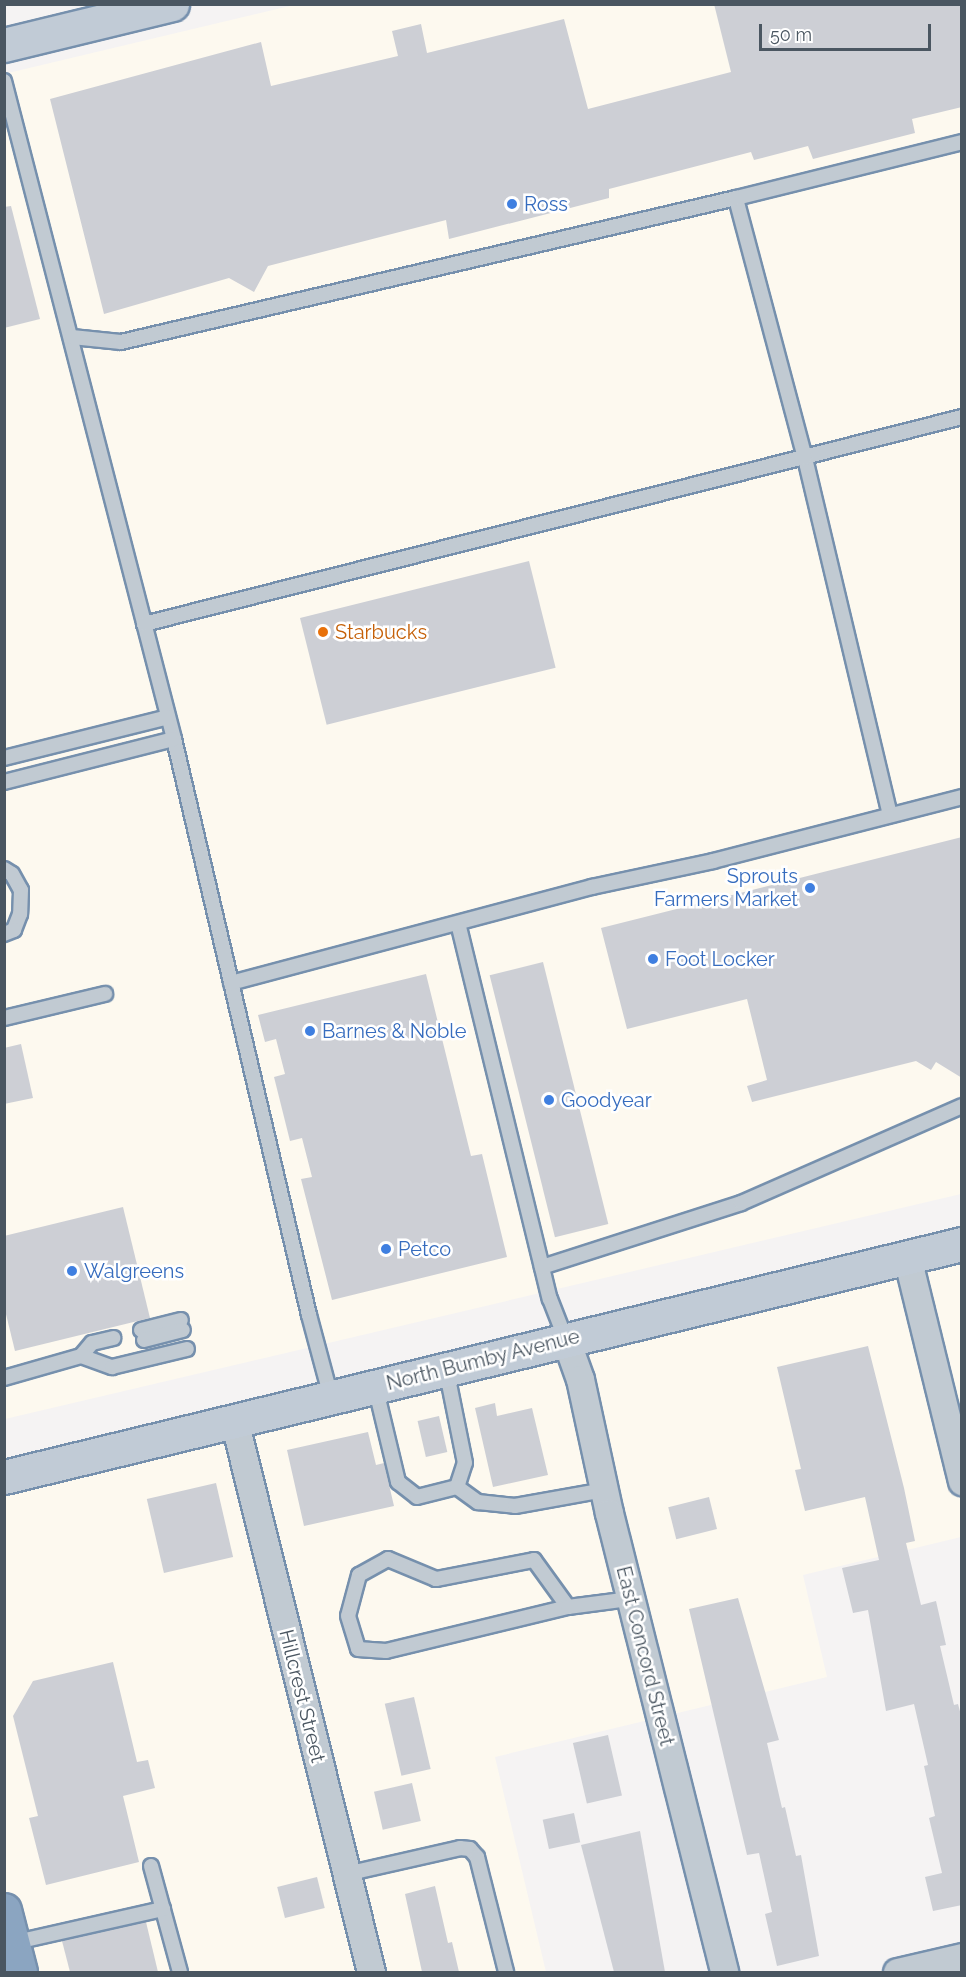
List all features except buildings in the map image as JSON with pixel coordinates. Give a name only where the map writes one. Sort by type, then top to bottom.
[{"type":"highway","points":[[4,1910],[12,1954]]},
{"type":"street","points":[[4,45],[172,4]]},
{"type":"street","name":"North Bumby Avenue","points":[[4,1477],[962,1244]]},
{"type":"street","points":[[907,1257],[953,1412],[962,1481]]},
{"type":"street","name":"East Concord Street","points":[[566,1340],[580,1379],[630,1599],[724,1972]]},
{"type":"street","name":"Hillcrest Street","points":[[234,1420],[371,1972]]},
{"type":"street","points":[[897,1972],[962,1957]]},
{"type":"lane","points":[[4,81],[72,337],[174,739],[331,1397]]},
{"type":"lane","points":[[72,337],[121,342],[736,198],[962,142]]},
{"type":"lane","points":[[736,198],[805,458],[890,815]]},
{"type":"lane","points":[[144,624],[962,417]]},
{"type":"lane","points":[[4,758],[168,717]]},
{"type":"lane","points":[[4,782],[174,739]]},
{"type":"lane","points":[[231,983],[458,923],[962,797]]},
{"type":"lane","points":[[4,869],[21,890],[20,914],[14,930],[4,934]]},
{"type":"lane","points":[[458,923],[542,1267],[566,1340]]},
{"type":"lane","points":[[4,1018],[105,994]]},
{"type":"lane","points":[[542,1267],[741,1203],[962,1106]]},
{"type":"lane","points":[[143,1335],[182,1325]]},
{"type":"lane","points":[[4,1377],[81,1356],[114,1342]]},
{"type":"lane","points":[[81,1356],[112,1367],[187,1349]]},
{"type":"lane","points":[[446,1369],[465,1462],[457,1488]]},
{"type":"lane","points":[[375,1386],[398,1482],[417,1497],[457,1488],[478,1502],[515,1506],[604,1490]]},
{"type":"lane","points":[[567,1607],[534,1560],[436,1579],[388,1559],[360,1575],[348,1616],[358,1648],[386,1651],[567,1607],[630,1599]]},
{"type":"lane","points":[[346,1874],[460,1848],[470,1850],[477,1857],[506,1972]]},
{"type":"lane","points":[[151,1866],[180,1972]]},
{"type":"lane","points":[[12,1954],[163,1909]]},
{"type":"shaded area","points":[[294,5],[961,5],[961,1194],[5,1419],[4,74]]},
{"type":"shaded area","points":[[961,1244],[961,1537],[803,1575],[827,1677],[495,1757],[546,1972],[12,1972],[4,1940],[4,1478]]},
{"type":"place","name":"Ross","points":[[512,204]]},
{"type":"place","name":"Starbucks","points":[[323,632]]},
{"type":"place","name":"Sprouts Farmers Market","points":[[810,888]]},
{"type":"place","name":"Foot Locker","points":[[653,959]]},
{"type":"place","name":"Barnes & Noble","points":[[310,1031]]},
{"type":"place","name":"Goodyear","points":[[549,1100]]},
{"type":"place","name":"Petco","points":[[386,1249]]},
{"type":"place","name":"Walgreens","points":[[72,1271]]}]
